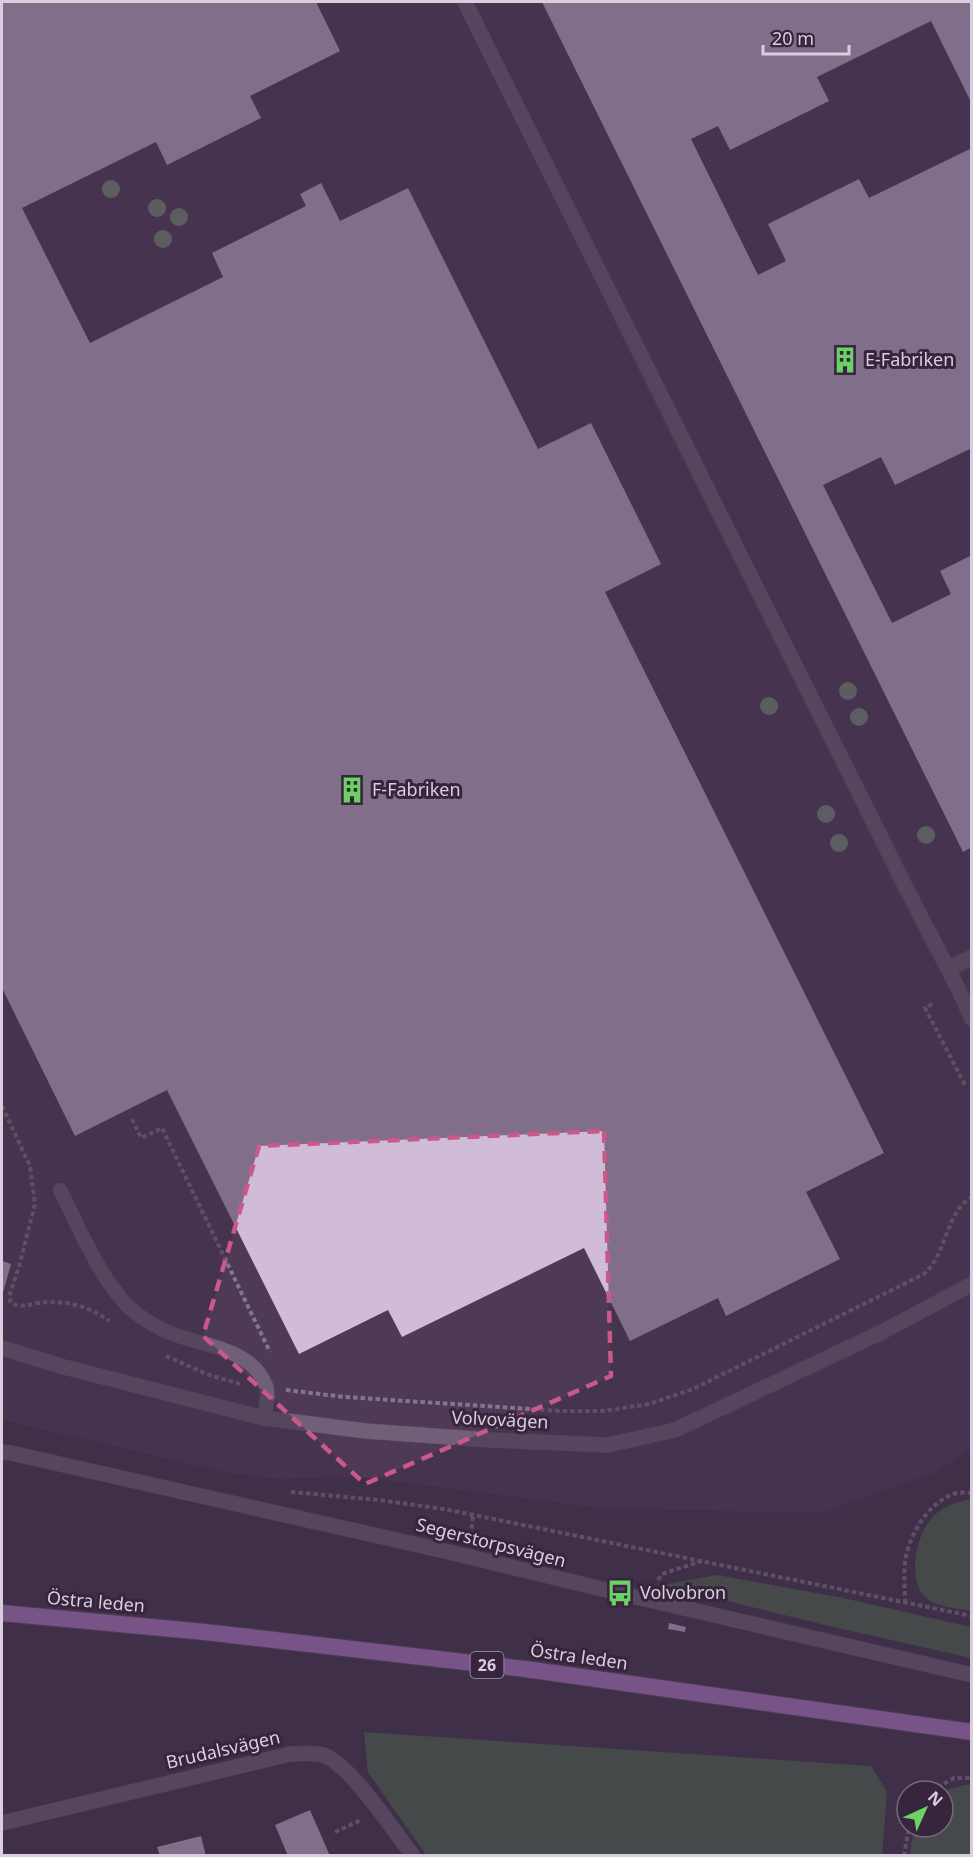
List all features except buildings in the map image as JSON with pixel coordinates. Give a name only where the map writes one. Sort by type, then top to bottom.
[{"type":"highway","name":"Östra leden","points":[[2,1614],[205,1632],[525,1669],[972,1732]]},
{"type":"street","points":[[465,2],[972,1019]]},
{"type":"street","points":[[948,969],[972,957]]},
{"type":"street","name":"Volvovägen","points":[[2,1348],[132,1385],[264,1418],[366,1431],[490,1440],[608,1445],[675,1430],[872,1336],[972,1284]]},
{"type":"street","name":"Segerstorpsvägen","points":[[2,1452],[449,1552],[972,1675]]},
{"type":"street","name":"Brudalsvägen","points":[[2,1823],[290,1754],[322,1755],[338,1764],[355,1780],[412,1856]]},
{"type":"lane","points":[[60,1190],[93,1258],[128,1307],[152,1324],[171,1333],[221,1348],[247,1361],[261,1376],[266,1387],[267,1400],[264,1418]]},
{"type":"path","points":[[932,1004],[925,1008],[966,1087]]},
{"type":"path","points":[[2,1106],[30,1166],[35,1204],[9,1297],[10,1303],[17,1307],[68,1302],[98,1313],[113,1323]]},
{"type":"path","points":[[132,1119],[141,1138],[162,1128],[274,1360]]},
{"type":"path","points":[[160,1353],[206,1374],[244,1386],[345,1397],[561,1411],[603,1411],[649,1404],[693,1389],[932,1267],[946,1240],[956,1213],[964,1201],[972,1197]]},
{"type":"path","points":[[923,1272],[927,1281]]},
{"type":"path","points":[[284,1380],[289,1390]]},
{"type":"path","points":[[286,1491],[444,1509],[972,1616]]},
{"type":"path","points":[[905,1603],[906,1557],[919,1525],[930,1510],[944,1500],[957,1493],[972,1493]]},
{"type":"path","points":[[471,1539],[473,1516]]},
{"type":"path","points":[[651,1587],[662,1574],[703,1561]]},
{"type":"path","points":[[952,1779],[972,1778]]},
{"type":"path","points":[[334,1832],[379,1812]]},
{"type":"path","points":[[904,1856],[907,1839]]},
{"type":"highlighted area","points":[[604,1131],[611,1376],[365,1484],[203,1336],[259,1146]]},
{"type":"shaded area","points":[[2,2],[971,2],[971,1449],[936,1472],[822,1513],[601,1508],[353,1476],[280,1479],[230,1473],[2,1420]]},
{"type":"green space","points":[[972,1499],[971,1611],[927,1599],[918,1586],[915,1564],[920,1540],[930,1520],[945,1507]]},
{"type":"green space","points":[[717,1575],[843,1598],[971,1627],[971,1658],[663,1585]]},
{"type":"green space","points":[[364,1732],[871,1766],[887,1792],[882,1855],[426,1855],[368,1772]]},
{"type":"green space","points":[[971,1785],[971,1855],[910,1855],[912,1839],[955,1839],[955,1788]]},
{"type":"place","name":"E-Fabriken","points":[[845,360]]},
{"type":"place","name":"F-Fabriken","points":[[352,790]]},
{"type":"place","name":"Volvobron","points":[[620,1593]]}]
